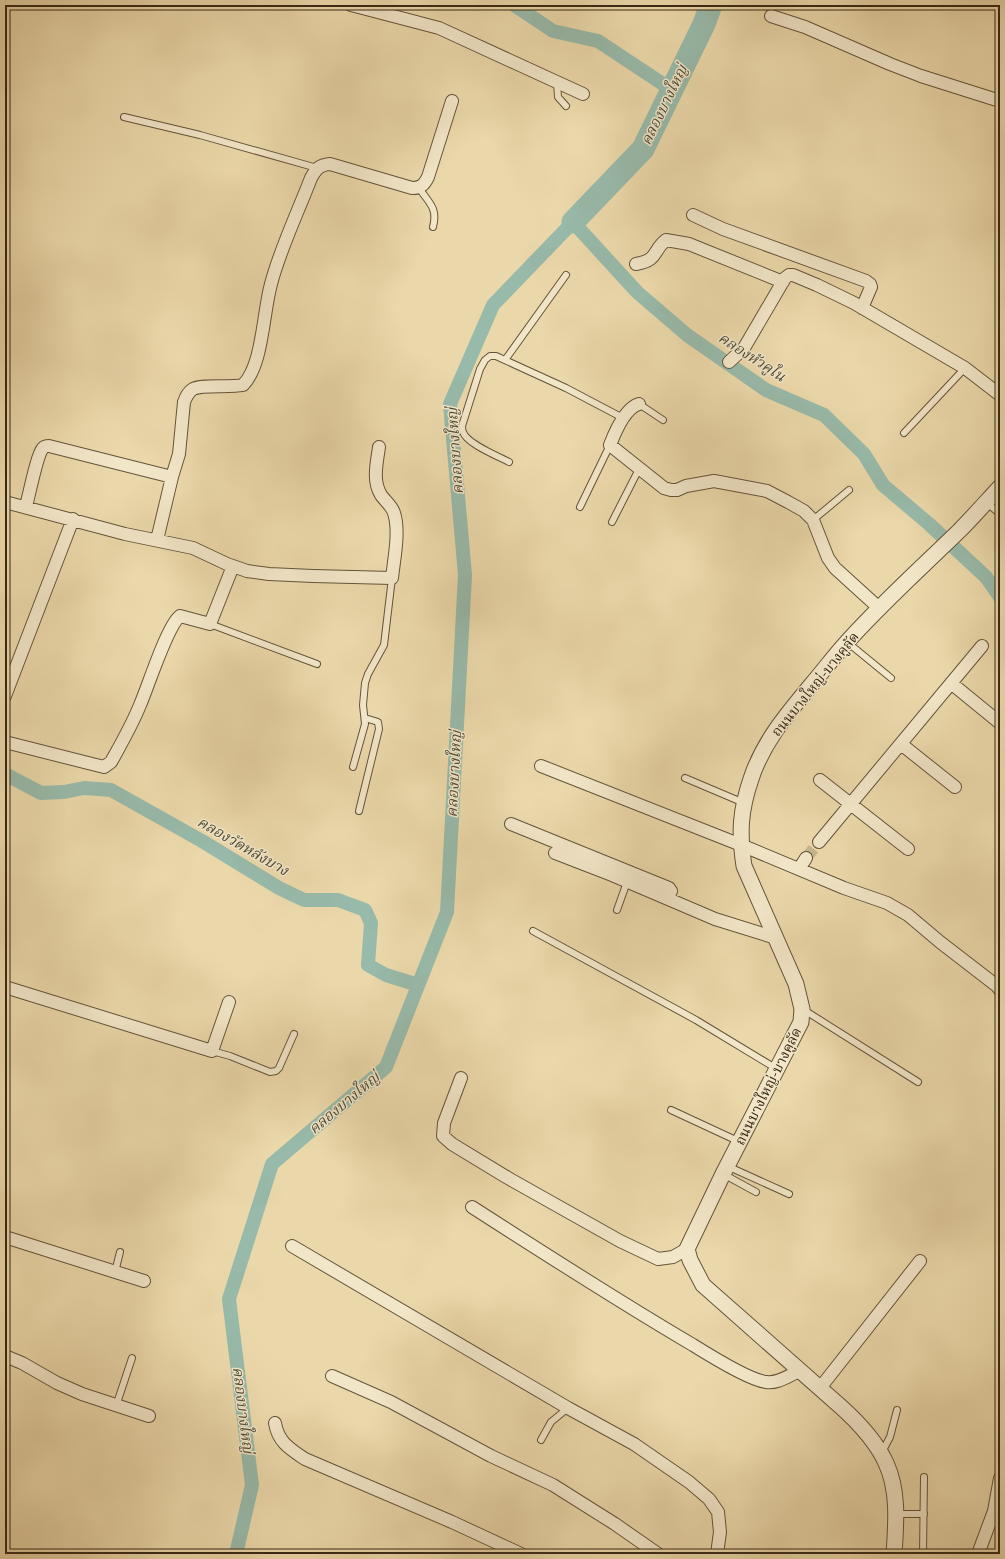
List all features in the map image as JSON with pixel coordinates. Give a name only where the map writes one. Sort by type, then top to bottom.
[{"type":"street","points":[[351,5],[439,28],[583,94]]},
{"type":"street","points":[[771,16],[805,27],[921,76],[1000,102]]},
{"type":"street","points":[[157,540],[179,454],[184,402],[187,394],[192,389],[200,387],[232,387],[243,385],[252,372],[271,284],[311,178],[317,168],[330,164],[412,188],[419,188],[424,185],[428,177],[452,101]]},
{"type":"street","points":[[694,215],[723,229],[866,281],[871,287],[862,308]]},
{"type":"street","points":[[636,264],[649,261],[653,258],[663,242],[666,240],[671,240],[689,244],[783,282]]},
{"type":"street","points":[[729,362],[744,348],[788,275],[793,275],[817,284],[862,308],[965,368],[1000,395]]},
{"type":"street","points":[[639,404],[636,405],[623,418],[610,445],[664,488],[677,490],[698,484],[714,482],[767,492],[804,512],[812,520],[828,558],[835,568],[879,608]]},
{"type":"street","points":[[26,506],[39,457],[42,448],[45,446],[172,477]]},
{"type":"street","points":[[5,502],[26,506],[125,534],[193,548],[248,571],[269,574],[392,578],[396,522],[394,511],[377,488],[376,466],[379,447]]},
{"type":"street","name":"ถนนบางใหญ่-บางคูลัด","points":[[687,1249],[725,1170],[801,1022],[802,1009],[796,984],[744,866],[740,824],[751,779],[762,753],[774,731],[847,642],[879,608],[960,530],[1000,487]]},
{"type":"street","points":[[5,696],[73,519]]},
{"type":"street","points":[[5,742],[104,767],[111,762],[127,734],[164,644],[176,620],[180,616],[210,624],[233,566]]},
{"type":"street","points":[[819,842],[982,646]]},
{"type":"street","points":[[951,683],[1000,723]]},
{"type":"street","points":[[901,744],[956,787]]},
{"type":"street","points":[[541,766],[741,845],[844,888],[887,903],[908,915],[997,986],[1000,990]]},
{"type":"street","points":[[820,780],[908,849]]},
{"type":"street","points":[[511,824],[670,888],[671,891],[668,899]]},
{"type":"street","points":[[555,853],[715,919],[776,938]]},
{"type":"street","points":[[799,869],[806,858]]},
{"type":"street","points":[[5,987],[212,1051],[229,1002]]},
{"type":"street","points":[[461,1078],[444,1123],[443,1136],[452,1144],[508,1178],[620,1241],[658,1259],[673,1257],[687,1249],[690,1260],[703,1285],[861,1426],[881,1453],[887,1463],[891,1476],[895,1497],[896,1514],[894,1554]]},
{"type":"street","points":[[472,1207],[634,1310],[752,1378],[766,1382],[781,1380],[800,1371]]},
{"type":"street","points":[[5,1237],[144,1281]]},
{"type":"street","points":[[292,1246],[568,1408],[634,1444],[689,1482],[708,1499],[718,1512],[720,1532],[717,1554]]},
{"type":"street","points":[[820,1388],[920,1261]]},
{"type":"street","points":[[5,1356],[22,1363],[57,1383],[82,1394],[149,1416]]},
{"type":"street","points":[[332,1376],[391,1402],[491,1456],[553,1485],[615,1524],[658,1554]]},
{"type":"street","points":[[275,1423],[277,1433],[288,1447],[305,1459],[452,1522],[521,1554]]},
{"type":"street","points":[[978,1554],[997,1512],[1000,1478]]},
{"type":"lane","points":[[557,82],[558,97],[566,106]]},
{"type":"lane","points":[[124,117],[200,135],[317,168]]},
{"type":"lane","points":[[419,188],[435,215],[432,227]]},
{"type":"lane","points":[[505,360],[566,275]]},
{"type":"lane","points":[[509,462],[468,439],[463,434],[462,426],[480,369],[485,360],[490,356],[496,356],[566,388],[623,418]]},
{"type":"lane","points":[[904,433],[965,368]]},
{"type":"lane","points":[[639,404],[663,420]]},
{"type":"lane","points":[[580,507],[610,445]]},
{"type":"lane","points":[[612,522],[639,469]]},
{"type":"lane","points":[[812,520],[849,490]]},
{"type":"lane","points":[[986,502],[1000,514]]},
{"type":"lane","points":[[353,768],[363,733],[365,718],[363,706],[365,683],[373,664],[384,645],[392,578]]},
{"type":"lane","points":[[210,624],[317,664]]},
{"type":"lane","points":[[847,642],[891,678]]},
{"type":"lane","points":[[359,811],[379,729],[378,722],[365,718]]},
{"type":"lane","points":[[685,778],[744,803]]},
{"type":"lane","points":[[616,910],[627,882]]},
{"type":"lane","points":[[533,931],[696,1020],[777,1069]]},
{"type":"lane","points":[[802,1009],[918,1082]]},
{"type":"lane","points":[[212,1051],[230,1056],[270,1072],[276,1072],[280,1068],[294,1034]]},
{"type":"lane","points":[[671,1110],[740,1142]]},
{"type":"lane","points":[[725,1170],[756,1192]]},
{"type":"lane","points":[[725,1170],[789,1194]]},
{"type":"lane","points":[[115,1272],[120,1252]]},
{"type":"lane","points":[[116,1406],[132,1358]]},
{"type":"lane","points":[[541,1440],[551,1422],[568,1408]]},
{"type":"lane","points":[[881,1453],[890,1438],[897,1410]]},
{"type":"lane","points":[[923,1554],[924,1477]]},
{"type":"lane","points":[[896,1514],[924,1514]]},
{"type":"waterway","points":[[514,5],[553,31],[598,41],[672,90]]},
{"type":"waterway","name":"คลองบางใหญ่","points":[[573,222],[643,149],[704,24],[711,5]]},
{"type":"waterway","name":"คลองบางใหญ่","points":[[236,1554],[252,1485],[229,1299],[272,1164],[386,1067],[447,912],[465,575],[450,404],[493,305],[573,222],[637,292],[687,335],[766,390],[824,415],[864,454],[883,485],[929,524],[986,577],[1000,597]]},
{"type":"waterway","name":"คลองวัดหลังบาง","points":[[5,774],[41,793],[64,792],[84,788],[111,790],[202,841],[279,888],[304,900],[338,900],[365,910],[371,923],[368,965],[386,975],[418,985]]},
{"type":"tunnel","points":[[806,858],[819,842]]},
{"type":"water label","name":"คลองหัวคูใน","points":[[752,357]]}]
